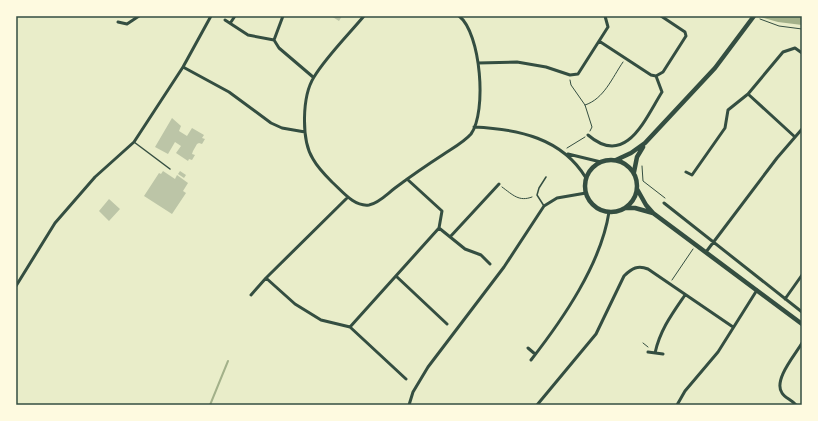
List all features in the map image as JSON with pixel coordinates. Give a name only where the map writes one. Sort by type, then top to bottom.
[{"type":"main road","points":[[653,213],[635,208],[625,208],[610,212],[597,208],[591,203],[586,193],[586,178],[591,170],[601,162],[616,160],[631,153],[645,143],[715,68],[755,17]]},
{"type":"main road","points":[[634,172],[637,157],[645,143]]},
{"type":"main road","points":[[616,160],[627,164],[634,172],[637,182],[637,189],[633,200],[625,208]]},
{"type":"main road","points":[[637,189],[646,205],[653,213],[802,324]]},
{"type":"street","points":[[118,22],[127,24],[139,16]]},
{"type":"street","points":[[16,286],[56,223],[95,177],[134,142],[184,67],[211,16]]},
{"type":"street","points":[[231,22],[235,16]]},
{"type":"street","points":[[274,40],[283,16]]},
{"type":"street","points":[[364,16],[313,77],[306,99],[305,132],[312,158],[325,176],[348,197],[362,205],[377,202],[407,179],[462,142],[470,134],[474,127],[480,108],[478,63],[472,33],[459,16]]},
{"type":"street","points":[[478,63],[517,62],[546,67],[570,75],[578,74],[608,27],[605,16]]},
{"type":"street","points":[[599,41],[651,75],[656,76],[663,72],[686,36],[685,32],[661,16]]},
{"type":"street","points":[[225,20],[231,22],[248,35],[274,40],[279,48],[313,77]]},
{"type":"street","points":[[686,172],[692,175],[710,152],[725,128],[728,110],[748,94],[783,52],[795,48],[802,53]]},
{"type":"street","points":[[184,67],[229,92],[271,123],[282,128],[305,132]]},
{"type":"street","points":[[588,135],[597,143],[606,146],[622,145],[634,137],[662,92],[656,76]]},
{"type":"street","points":[[748,94],[795,137]]},
{"type":"street","points":[[474,127],[513,130],[528,134],[565,153],[601,162]]},
{"type":"street","points":[[706,252],[802,129]]},
{"type":"street","points":[[565,153],[586,178]]},
{"type":"street","points":[[350,327],[439,228],[442,211],[407,179]]},
{"type":"street","points":[[450,237],[499,184]]},
{"type":"street","points":[[409,405],[413,392],[424,372],[504,267],[544,206],[557,198],[586,193]]},
{"type":"street","points":[[251,295],[266,278],[348,197]]},
{"type":"street","points":[[664,203],[802,312]]},
{"type":"street","points":[[531,360],[564,315],[577,294],[600,245],[610,212]]},
{"type":"street","points":[[439,228],[465,249],[481,255],[490,264]]},
{"type":"street","points":[[539,404],[596,334],[624,276],[630,270],[642,267],[670,284],[733,328]]},
{"type":"street","points":[[785,299],[802,275]]},
{"type":"street","points":[[396,276],[447,324]]},
{"type":"street","points":[[266,278],[295,304],[321,320],[350,327],[406,379]]},
{"type":"street","points":[[678,405],[685,391],[718,352],[757,290]]},
{"type":"street","points":[[655,353],[658,339],[665,323],[685,295]]},
{"type":"street","points":[[796,405],[784,396],[779,386],[780,379],[802,343]]},
{"type":"street","points":[[528,348],[535,354]]},
{"type":"street","points":[[648,352],[663,354]]},
{"type":"lane","points":[[134,142],[170,169]]},
{"type":"lane","points":[[544,206],[537,195],[539,188],[546,177]]},
{"type":"path","points":[[755,17],[779,26],[802,29]]},
{"type":"path","points":[[585,105],[595,102],[603,94],[625,58]]},
{"type":"path","points":[[565,153],[566,148],[588,135],[592,127],[585,105],[570,85],[570,75]]},
{"type":"path","points":[[641,163],[643,181],[666,200],[664,203]]},
{"type":"path","points":[[499,184],[517,198],[524,200],[537,195]]},
{"type":"path","points":[[670,284],[696,244]]},
{"type":"shaded area","points":[[757,16],[802,16],[802,25],[778,22]]},
{"type":"building","points":[[331,16],[342,16],[339,21]]},
{"type":"building","points":[[172,118],[181,126],[179,131],[187,136],[192,128],[204,135],[202,138],[205,139],[202,144],[197,144],[193,151],[192,154],[195,155],[192,160],[189,159],[188,161],[176,153],[181,146],[175,142],[168,154],[155,147]]},
{"type":"building","points":[[163,171],[175,179],[177,175],[188,183],[183,191],[186,193],[172,214],[144,196],[159,173],[161,174]]},
{"type":"building","points":[[180,171],[186,175],[184,178],[178,174]]},
{"type":"building","points":[[109,199],[120,209],[109,221],[99,211]]},
{"type":"waterway","points":[[210,405],[228,361]]}]
